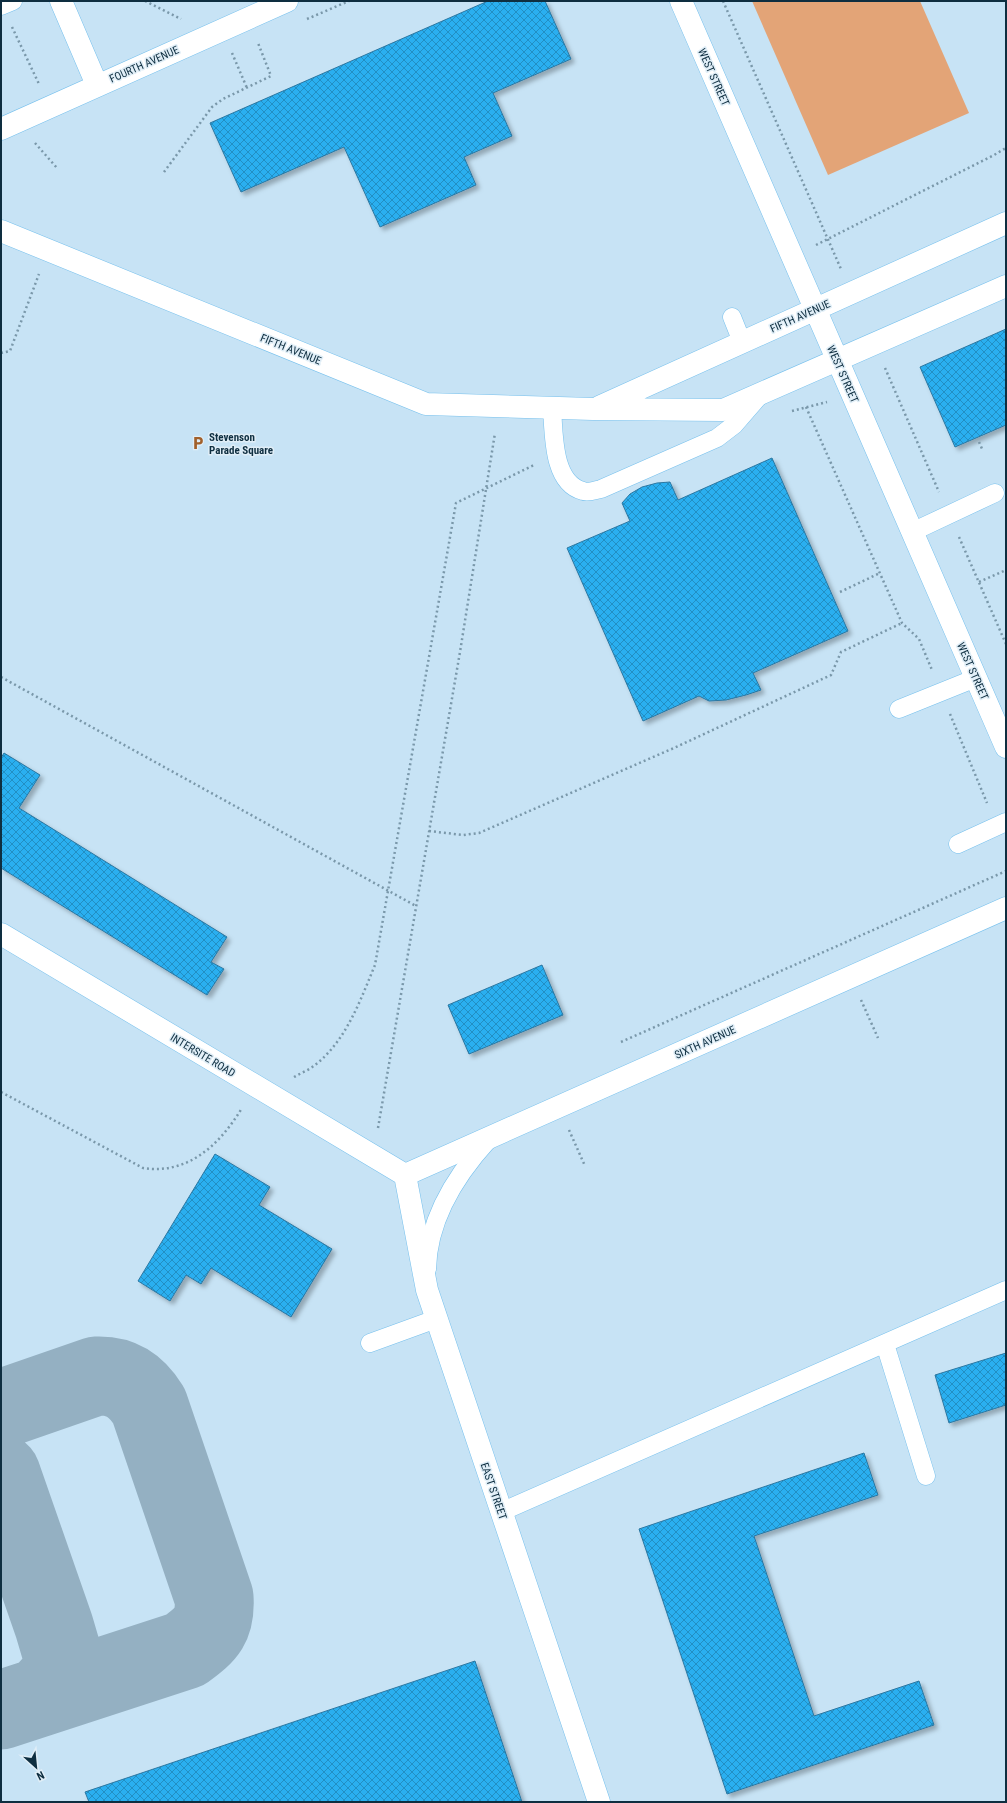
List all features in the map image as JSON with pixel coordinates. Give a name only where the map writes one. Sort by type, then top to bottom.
[{"type":"street","points":[[61,1],[97,85]]},
{"type":"street","name":"FOURTH AVENUE","points":[[1,128],[287,1]]},
{"type":"street","name":"WEST STREET","points":[[681,1],[1006,747]]},
{"type":"street","name":"FIFTH AVENUE","points":[[593,409],[1006,223]]},
{"type":"street","name":"FIFTH AVENUE","points":[[1,232],[426,404],[593,409],[723,410],[1006,286]]},
{"type":"street","name":"SIXTH AVENUE","points":[[405,1175],[1006,908]]},
{"type":"street","name":"INTERSITE ROAD","points":[[1,934],[405,1175]]},
{"type":"street","name":"EAST STREET","points":[[405,1175],[427,1290],[599,1802]]},
{"type":"lane","points":[[732,317],[742,342]]},
{"type":"lane","points":[[552,408],[557,462],[563,475],[571,485],[584,492],[601,488],[717,438],[734,424],[762,393]]},
{"type":"lane","points":[[912,532],[995,493]]},
{"type":"lane","points":[[899,709],[976,678]]},
{"type":"lane","points":[[958,844],[1002,824]]},
{"type":"lane","points":[[427,1290],[427,1253],[434,1226],[445,1198],[459,1174],[492,1136]]},
{"type":"lane","points":[[501,1512],[1006,1290]]},
{"type":"lane","points":[[370,1342],[436,1319]]},
{"type":"lane","points":[[885,1344],[926,1476]]},
{"type":"path","points":[[145,1],[217,32],[247,88]]},
{"type":"path","points":[[5,4],[49,107]]},
{"type":"path","points":[[164,172],[212,107],[271,76],[248,18]]},
{"type":"path","points":[[32,140],[57,168]]},
{"type":"path","points":[[792,256],[994,156],[1006,148]]},
{"type":"path","points":[[1,353],[10,352],[48,250]]},
{"type":"path","points":[[785,413],[853,396]]},
{"type":"path","points":[[373,1156],[429,831],[499,406]]},
{"type":"path","points":[[806,407],[902,623],[919,639],[941,692],[1002,824]]},
{"type":"path","points":[[979,442],[983,451]]},
{"type":"path","points":[[274,1097],[286,1081],[314,1066],[328,1054],[355,1015],[375,965],[456,503],[556,454]]},
{"type":"path","points":[[979,582],[1006,570]]},
{"type":"path","points":[[840,592],[880,573]]},
{"type":"path","points":[[429,831],[463,835],[479,833],[674,748],[831,675],[841,652],[902,623]]},
{"type":"path","points":[[1,677],[416,906]]},
{"type":"path","points":[[621,1042],[1006,871]]},
{"type":"path","points":[[1,1092],[143,1168],[156,1170],[187,1162],[210,1149],[229,1129],[256,1086]]},
{"type":"path","points":[[558,1107],[585,1166]]},
{"type":"shaded area","points":[[752,1],[920,1],[969,113],[828,175]]},
{"type":"building","points":[[488,1],[545,1],[571,59],[493,93],[512,136],[464,157],[476,185],[380,227],[344,147],[241,192],[210,123]]},
{"type":"building","points":[[1006,329],[1006,425],[955,447],[920,367]]},
{"type":"building","points":[[772,458],[848,631],[753,673],[761,690],[726,700],[709,701],[699,696],[643,721],[567,548],[630,521],[622,503],[630,494],[642,487],[657,483],[670,482],[678,500]]},
{"type":"building","points":[[4,753],[40,775],[19,808],[227,937],[211,962],[224,969],[207,995],[1,868],[1,758]]},
{"type":"building","points":[[542,965],[563,1015],[469,1054],[448,1005]]},
{"type":"building","points":[[215,1154],[270,1187],[259,1205],[332,1249],[291,1317],[211,1268],[201,1284],[186,1275],[170,1301],[138,1281]]},
{"type":"building","points":[[1006,1353],[1006,1405],[949,1423],[935,1375]]},
{"type":"building","points":[[864,1453],[878,1495],[754,1536],[814,1716],[919,1681],[934,1725],[727,1794],[639,1529]]},
{"type":"building","points":[[475,1661],[522,1802],[89,1802],[85,1792]]},
{"type":"taxiway","points":[[1,1409],[96,1376],[113,1377],[127,1383],[139,1392],[149,1406],[214,1597],[212,1622],[204,1634],[185,1650],[1,1710]]},
{"type":"taxiway","points":[[1,1474],[54,1626],[64,1660],[63,1669],[58,1678],[41,1697]]},
{"type":"place","name":"Stevenson Parade Square","points":[[198,443]]}]
